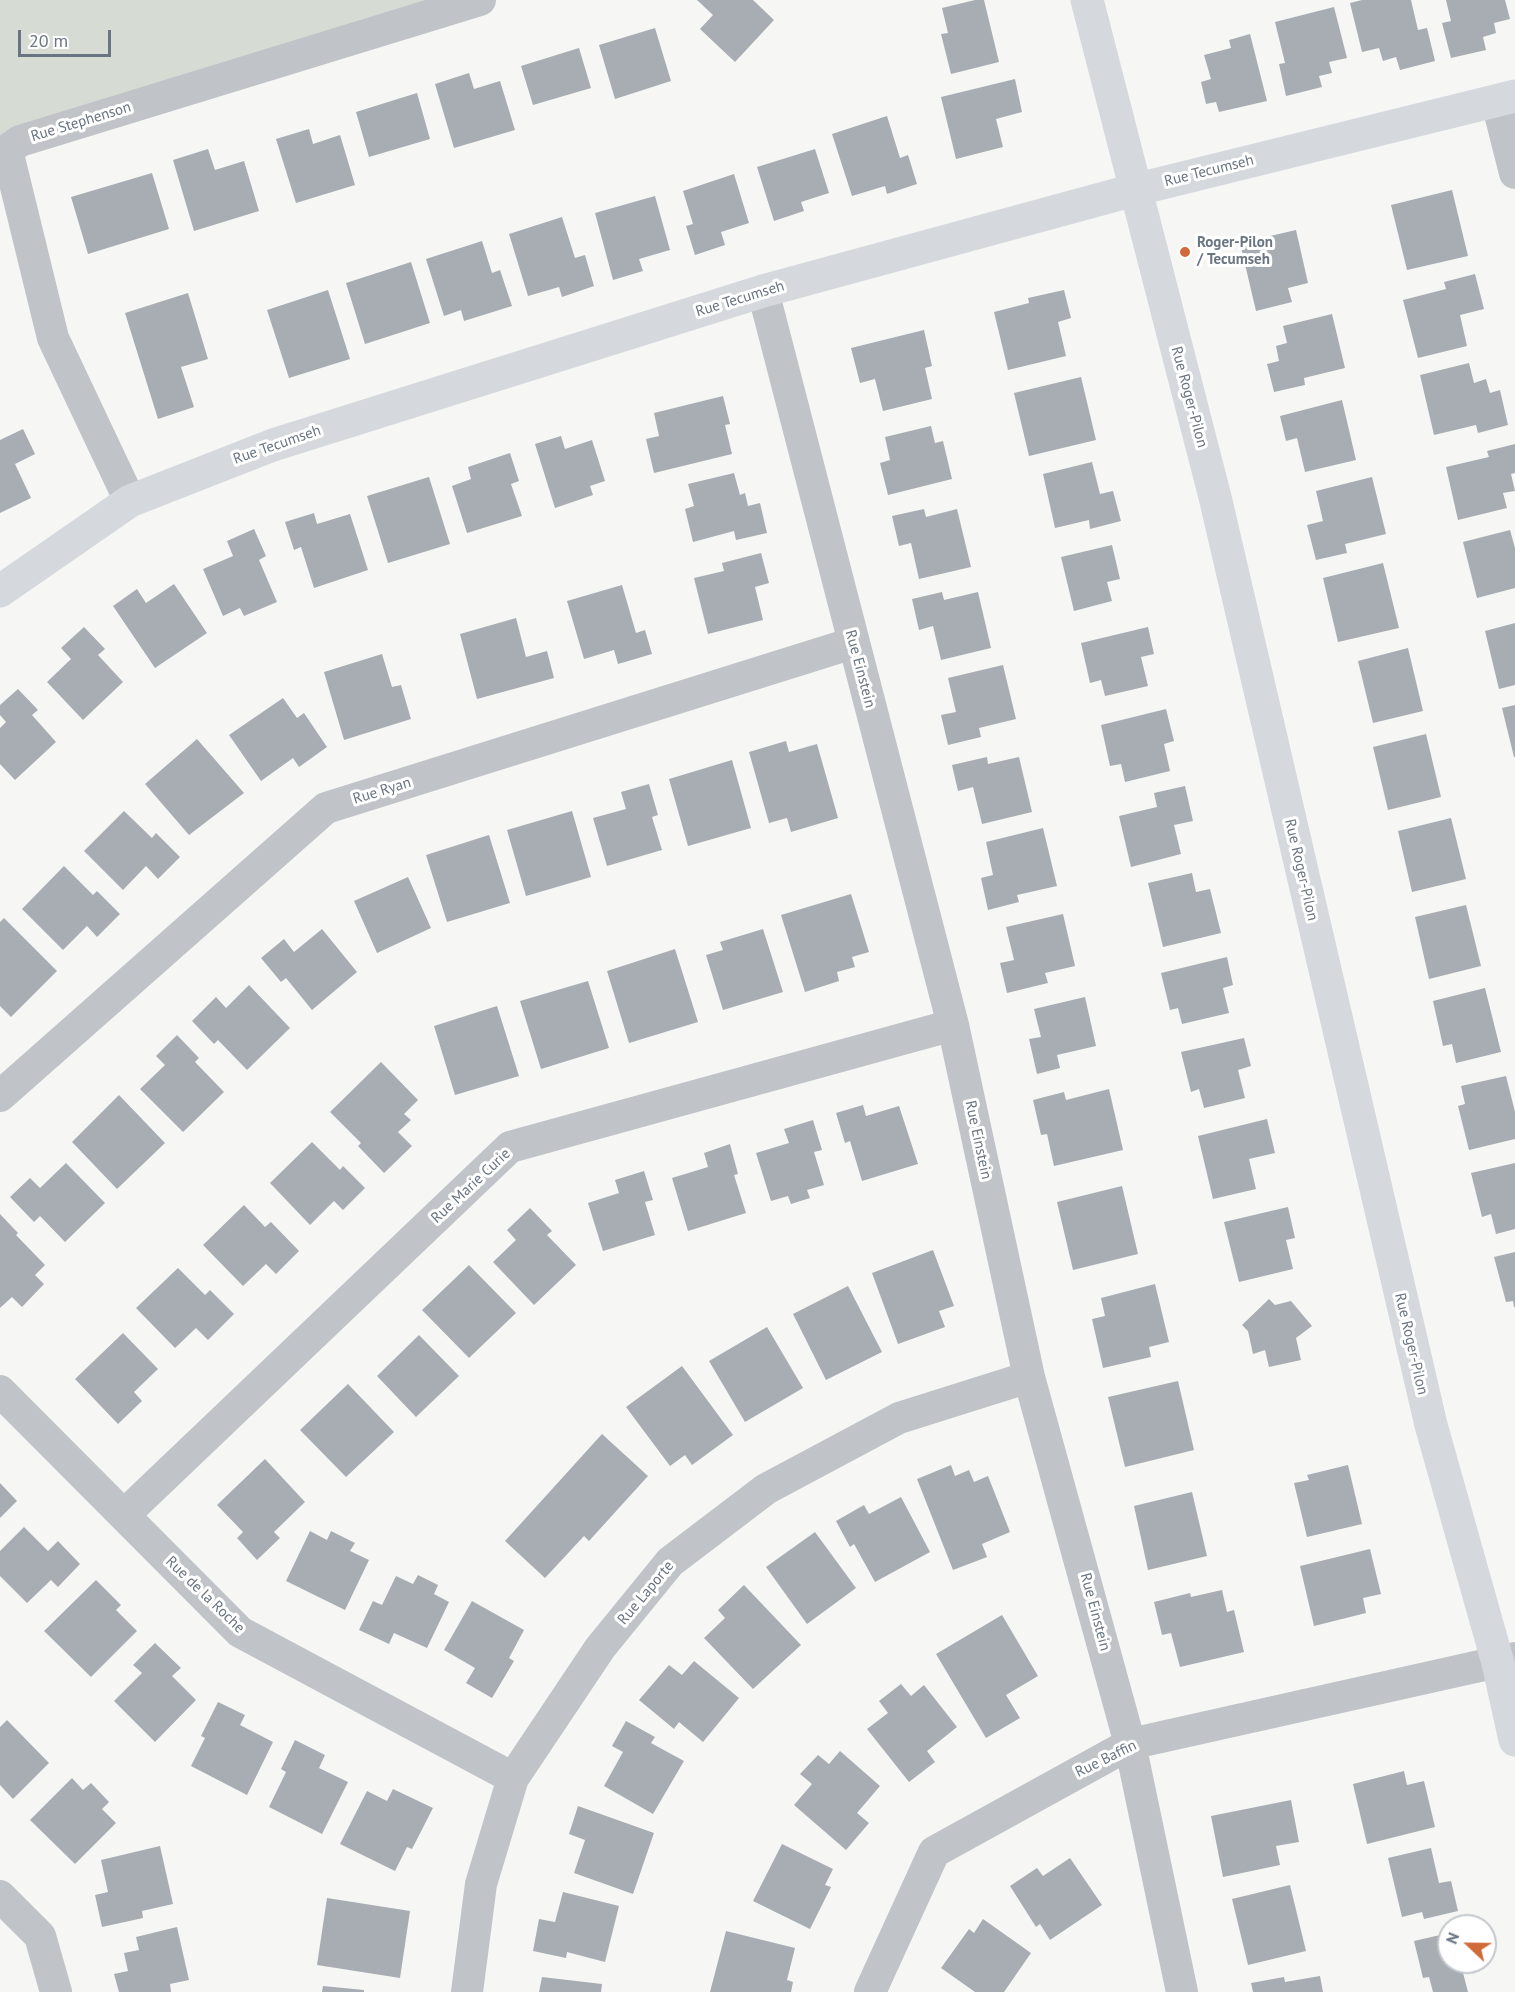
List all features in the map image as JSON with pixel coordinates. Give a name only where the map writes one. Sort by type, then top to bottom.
[{"type":"street","name":"Rue Stephenson","points":[[130,501],[53,338],[7,150],[20,141],[480,0]]},
{"type":"street","name":"Rue Roger-Pilon","points":[[1087,0],[1134,190],[1215,496],[1431,1425],[1506,1660],[1515,1740]]},
{"type":"street","name":"Rue Tecumseh","points":[[0,591],[130,501],[273,445],[763,291],[1134,190],[1506,99]]},
{"type":"street","points":[[1506,99],[1515,173]]},
{"type":"street","name":"Rue Einstein","points":[[763,291],[953,1025],[1029,1377],[1130,1744],[1182,1992]]},
{"type":"street","name":"Rue Ryan","points":[[0,1096],[326,808],[853,643]]},
{"type":"street","name":"Rue Marie Curie","points":[[124,1515],[510,1147],[953,1025]]},
{"type":"street","name":"Rue Laporte","points":[[467,1992],[481,1884],[513,1778],[600,1648],[670,1562],[766,1489],[899,1418],[1029,1377]]},
{"type":"street","name":"Rue de la Roche","points":[[0,1391],[240,1632],[513,1778]]},
{"type":"street","name":"Rue Baffin","points":[[870,1992],[933,1852],[1130,1744],[1506,1660]]},
{"type":"street","points":[[0,1896],[40,1936],[56,1992]]},
{"type":"shaded area","points":[[0,0],[480,0],[0,152]]},
{"type":"building","points":[[697,0],[753,0],[774,20],[735,62],[700,29],[713,15]]},
{"type":"building","points":[[984,0],[999,62],[951,74],[941,34],[948,33],[942,8]]},
{"type":"building","points":[[1362,0],[1411,0],[1418,30],[1427,28],[1435,61],[1400,70],[1396,57],[1383,61],[1379,48],[1362,52],[1350,3]]},
{"type":"building","points":[[1446,0],[1505,0],[1510,19],[1494,23],[1496,33],[1483,37],[1486,50],[1451,58],[1442,23],[1451,21]]},
{"type":"building","points":[[1334,7],[1347,58],[1329,62],[1332,73],[1319,76],[1322,87],[1286,96],[1279,64],[1285,63],[1275,22]]},
{"type":"building","points":[[655,28],[671,81],[615,99],[599,45]]},
{"type":"building","points":[[1250,34],[1267,101],[1219,112],[1216,102],[1206,104],[1201,82],[1211,79],[1204,55],[1231,48],[1229,40]]},
{"type":"building","points":[[579,48],[591,88],[533,105],[521,66]]},
{"type":"building","points":[[469,73],[474,89],[500,81],[515,130],[454,148],[435,84]]},
{"type":"building","points":[[1015,79],[1022,112],[996,119],[1003,147],[956,159],[941,97]]},
{"type":"building","points":[[417,93],[430,139],[369,157],[356,112]]},
{"type":"building","points":[[887,116],[900,158],[908,155],[917,184],[887,194],[885,186],[852,196],[832,134]]},
{"type":"building","points":[[309,129],[313,144],[340,135],[355,185],[296,203],[276,139]]},
{"type":"building","points":[[208,149],[215,170],[244,161],[259,211],[194,231],[173,160]]},
{"type":"building","points":[[815,149],[829,193],[801,202],[804,211],[774,221],[757,167]]},
{"type":"building","points":[[152,173],[169,229],[88,254],[71,197]]},
{"type":"building","points":[[734,174],[749,223],[721,232],[725,245],[695,255],[686,226],[693,224],[683,191]]},
{"type":"building","points":[[1452,190],[1468,256],[1407,270],[1391,205]]},
{"type":"building","points":[[655,196],[670,250],[639,259],[643,271],[613,280],[595,213]]},
{"type":"building","points":[[562,217],[575,258],[585,255],[594,286],[562,297],[559,287],[528,296],[509,234]]},
{"type":"building","points":[[1296,230],[1308,283],[1288,288],[1292,302],[1256,311],[1240,243]]},
{"type":"building","points":[[482,241],[492,273],[500,270],[512,306],[464,321],[461,310],[444,316],[426,259]]},
{"type":"building","points":[[411,262],[430,323],[365,344],[346,283]]},
{"type":"building","points":[[1475,274],[1484,309],[1460,315],[1467,346],[1418,358],[1403,300],[1446,289],[1444,282]]},
{"type":"building","points":[[328,290],[350,359],[289,378],[267,310]]},
{"type":"building","points":[[1064,290],[1071,318],[1058,322],[1066,356],[1008,370],[994,312],[1029,303],[1028,298]]},
{"type":"building","points":[[188,293],[208,359],[181,367],[194,407],[158,419],[125,313]]},
{"type":"building","points":[[1332,314],[1345,368],[1304,378],[1305,385],[1274,392],[1267,364],[1279,361],[1276,346],[1287,343],[1283,326]]},
{"type":"building","points":[[924,330],[932,366],[925,368],[932,399],[883,411],[875,379],[860,383],[851,348]]},
{"type":"building","points":[[1469,363],[1474,383],[1486,379],[1490,393],[1500,390],[1508,425],[1478,433],[1476,425],[1434,435],[1420,375]]},
{"type":"building","points":[[1081,377],[1096,440],[1029,456],[1014,393]]},
{"type":"building","points":[[723,396],[730,424],[725,425],[732,454],[654,473],[646,439],[659,436],[654,413]]},
{"type":"building","points":[[1342,400],[1356,460],[1305,472],[1297,438],[1286,441],[1280,416]]},
{"type":"building","points":[[931,426],[935,443],[943,441],[952,479],[888,495],[880,463],[890,460],[885,437]]},
{"type":"building","points":[[23,429],[35,454],[15,464],[31,498],[0,513],[0,440]]},
{"type":"building","points":[[561,436],[565,449],[592,440],[605,481],[590,486],[593,495],[555,508],[535,444]]},
{"type":"building","points":[[1515,444],[1515,473],[1511,474],[1515,491],[1503,493],[1507,508],[1458,520],[1446,467],[1489,457],[1487,451]]},
{"type":"building","points":[[510,453],[519,481],[511,484],[522,516],[467,533],[452,486],[471,479],[468,467]]},
{"type":"building","points":[[1092,462],[1100,494],[1113,491],[1121,521],[1090,529],[1089,520],[1055,528],[1043,474]]},
{"type":"building","points":[[734,473],[740,495],[745,493],[748,506],[760,503],[767,533],[736,540],[734,531],[693,542],[685,509],[694,506],[688,484]]},
{"type":"building","points":[[429,477],[450,544],[388,563],[367,496]]},
{"type":"building","points":[[1372,477],[1386,534],[1345,544],[1347,553],[1316,560],[1307,525],[1323,521],[1316,491]]},
{"type":"building","points":[[924,509],[926,517],[957,509],[971,567],[919,579],[911,543],[899,546],[892,516]]},
{"type":"building","points":[[314,513],[317,524],[350,514],[368,570],[314,588],[301,547],[294,550],[285,522]]},
{"type":"building","points":[[254,529],[266,556],[259,560],[277,602],[244,616],[240,608],[223,616],[203,569],[233,556],[227,541]]},
{"type":"building","points":[[1510,530],[1515,548],[1515,588],[1477,598],[1463,542]]},
{"type":"building","points":[[1112,545],[1120,579],[1107,582],[1112,601],[1074,611],[1061,557]]},
{"type":"building","points":[[761,553],[769,583],[755,587],[763,620],[708,634],[694,578],[724,571],[722,563]]},
{"type":"building","points":[[1383,563],[1399,628],[1338,642],[1323,578]]},
{"type":"building","points":[[174,584],[207,633],[155,668],[113,606],[137,589],[146,603]]},
{"type":"building","points":[[622,585],[636,633],[645,630],[652,654],[618,664],[614,650],[584,659],[567,601]]},
{"type":"building","points":[[942,592],[944,600],[978,592],[991,648],[941,660],[933,626],[919,630],[912,599]]},
{"type":"building","points":[[516,618],[526,657],[547,651],[554,678],[477,699],[460,634]]},
{"type":"building","points":[[1515,623],[1515,685],[1499,689],[1485,631]]},
{"type":"building","points":[[84,627],[105,649],[98,655],[123,682],[83,720],[47,682],[71,659],[61,648]]},
{"type":"building","points":[[1148,627],[1154,654],[1141,657],[1148,686],[1105,696],[1101,680],[1090,683],[1081,643]]},
{"type":"building","points":[[1408,648],[1423,711],[1373,723],[1358,661]]},
{"type":"building","points":[[382,654],[392,687],[401,685],[411,719],[344,740],[324,672]]},
{"type":"building","points":[[1003,665],[1016,719],[979,728],[981,737],[948,745],[941,715],[956,712],[948,678]]},
{"type":"building","points":[[18,689],[38,710],[32,715],[56,742],[15,780],[0,764],[0,728],[6,722],[0,715],[0,705]]},
{"type":"building","points":[[283,698],[297,718],[304,713],[327,747],[299,767],[293,758],[261,781],[229,735]]},
{"type":"building","points":[[1515,705],[1515,757],[1514,757],[1502,708]]},
{"type":"building","points":[[1166,709],[1174,741],[1164,744],[1170,771],[1125,782],[1121,764],[1110,766],[1101,725]]},
{"type":"building","points":[[1426,734],[1441,797],[1388,810],[1373,747]]},
{"type":"building","points":[[197,739],[244,793],[189,835],[145,784]]},
{"type":"building","points":[[786,741],[789,752],[817,744],[838,818],[791,832],[787,818],[769,823],[749,752]]},
{"type":"building","points":[[987,757],[988,764],[1019,757],[1032,812],[982,824],[973,787],[958,791],[952,765]]},
{"type":"building","points":[[732,760],[751,828],[688,846],[669,779]]},
{"type":"building","points":[[649,784],[658,815],[652,817],[662,850],[607,866],[593,818],[626,809],[621,792]]},
{"type":"building","points":[[1185,786],[1193,821],[1174,825],[1181,854],[1131,867],[1119,816],[1157,807],[1154,793]]},
{"type":"building","points":[[124,811],[152,838],[156,833],[180,857],[158,879],[146,866],[123,890],[84,851]]},
{"type":"building","points":[[572,811],[591,877],[526,896],[507,830]]},
{"type":"building","points":[[1451,818],[1466,879],[1412,892],[1398,831]]},
{"type":"building","points":[[1043,828],[1057,886],[1017,895],[1019,902],[988,910],[981,878],[993,875],[986,842]]},
{"type":"building","points":[[489,835],[510,903],[447,922],[426,855]]},
{"type":"building","points":[[64,866],[93,895],[97,891],[120,914],[97,937],[87,926],[63,950],[22,909]]},
{"type":"building","points":[[1192,873],[1196,892],[1210,889],[1221,933],[1163,947],[1148,883]]},
{"type":"building","points":[[408,877],[431,928],[377,953],[354,901]]},
{"type":"building","points":[[851,894],[869,952],[852,957],[855,967],[837,972],[839,981],[805,992],[781,915]]},
{"type":"building","points":[[1466,905],[1481,966],[1429,979],[1415,917]]},
{"type":"building","points":[[1063,914],[1075,966],[1045,973],[1048,983],[1007,993],[1000,963],[1014,960],[1006,927]]},
{"type":"building","points":[[4,918],[57,971],[11,1017],[0,1006],[0,922]]},
{"type":"building","points":[[322,929],[357,972],[312,1010],[286,978],[281,982],[261,958],[284,939],[294,952]]},
{"type":"building","points":[[763,929],[783,992],[723,1010],[706,955],[723,950],[720,942]]},
{"type":"building","points":[[675,949],[698,1022],[629,1043],[607,971]]},
{"type":"building","points":[[1227,957],[1233,985],[1223,988],[1229,1013],[1182,1024],[1178,1008],[1170,1010],[1161,973]]},
{"type":"building","points":[[588,981],[609,1048],[541,1069],[520,1001]]},
{"type":"building","points":[[249,985],[290,1028],[247,1070],[218,1040],[214,1044],[192,1021],[216,997],[226,1008]]},
{"type":"building","points":[[1485,988],[1501,1052],[1456,1063],[1452,1044],[1443,1046],[1433,1001]]},
{"type":"building","points":[[1085,997],[1096,1046],[1057,1055],[1060,1068],[1037,1074],[1029,1039],[1041,1037],[1034,1009]]},
{"type":"building","points":[[497,1006],[519,1076],[455,1095],[434,1026]]},
{"type":"building","points":[[177,1035],[199,1058],[195,1062],[224,1092],[183,1132],[140,1089],[165,1065],[156,1056]]},
{"type":"building","points":[[1244,1038],[1251,1066],[1238,1070],[1245,1098],[1204,1108],[1199,1089],[1191,1092],[1181,1052]]},
{"type":"building","points":[[381,1062],[418,1100],[404,1114],[411,1120],[398,1132],[412,1146],[384,1173],[358,1146],[361,1143],[330,1112]]},
{"type":"building","points":[[1506,1076],[1515,1112],[1515,1139],[1469,1150],[1458,1106],[1465,1104],[1461,1086]]},
{"type":"building","points":[[1109,1089],[1123,1150],[1054,1166],[1047,1134],[1041,1135],[1033,1100],[1064,1092],[1066,1100]]},
{"type":"building","points":[[119,1095],[165,1143],[117,1189],[72,1142]]},
{"type":"building","points":[[863,1105],[866,1116],[899,1106],[918,1164],[862,1181],[850,1141],[845,1143],[836,1113]]},
{"type":"building","points":[[1267,1119],[1275,1153],[1249,1159],[1256,1189],[1213,1199],[1198,1136]]},
{"type":"building","points":[[813,1120],[822,1150],[814,1152],[824,1185],[807,1190],[810,1198],[791,1204],[788,1196],[771,1201],[756,1153],[789,1143],[784,1129]]},
{"type":"building","points":[[312,1142],[340,1170],[343,1166],[365,1188],[343,1210],[334,1201],[310,1225],[270,1183]]},
{"type":"building","points":[[730,1144],[738,1174],[734,1175],[746,1213],[688,1231],[672,1178],[708,1167],[704,1153]]},
{"type":"building","points":[[66,1163],[105,1203],[65,1242],[40,1216],[34,1222],[10,1197],[30,1178],[40,1188]]},
{"type":"building","points":[[1515,1163],[1515,1229],[1496,1234],[1491,1214],[1482,1217],[1471,1173]]},
{"type":"building","points":[[644,1171],[653,1200],[645,1202],[655,1235],[603,1251],[588,1203],[619,1193],[615,1180]]},
{"type":"building","points":[[1122,1186],[1138,1254],[1073,1270],[1057,1202]]},
{"type":"building","points":[[244,1205],[265,1227],[271,1222],[299,1251],[276,1274],[266,1264],[243,1286],[203,1245]]},
{"type":"building","points":[[1288,1207],[1295,1238],[1286,1240],[1293,1269],[1239,1282],[1224,1222]]},
{"type":"building","points":[[530,1208],[552,1231],[547,1235],[576,1265],[534,1305],[493,1262],[516,1240],[507,1230]]},
{"type":"building","points":[[0,1214],[18,1233],[16,1235],[45,1265],[35,1275],[44,1284],[22,1307],[12,1297],[0,1308]]},
{"type":"building","points":[[933,1250],[954,1306],[939,1311],[945,1327],[898,1344],[872,1273]]},
{"type":"building","points":[[1515,1252],[1514,1307],[1513,1301],[1506,1302],[1494,1257]]},
{"type":"building","points":[[469,1265],[516,1313],[469,1358],[422,1310]]},
{"type":"building","points":[[178,1268],[205,1295],[210,1290],[234,1314],[208,1340],[196,1328],[175,1348],[136,1308]]},
{"type":"building","points":[[1155,1284],[1169,1342],[1149,1347],[1151,1357],[1103,1368],[1092,1319],[1105,1316],[1101,1298]]},
{"type":"building","points":[[848,1286],[882,1352],[826,1380],[793,1314]]},
{"type":"building","points":[[1269,1299],[1275,1305],[1291,1301],[1312,1326],[1296,1338],[1301,1360],[1269,1367],[1265,1350],[1253,1354],[1248,1331],[1242,1325]]},
{"type":"building","points":[[767,1327],[803,1388],[745,1422],[709,1361]]},
{"type":"building","points":[[123,1333],[158,1369],[134,1392],[142,1401],[118,1424],[75,1379]]},
{"type":"building","points":[[419,1335],[459,1376],[416,1417],[377,1376]]},
{"type":"building","points":[[682,1366],[733,1435],[692,1465],[685,1455],[670,1466],[626,1407]]},
{"type":"building","points":[[1178,1381],[1194,1450],[1125,1467],[1108,1397]]},
{"type":"building","points":[[348,1384],[394,1432],[346,1477],[300,1430]]},
{"type":"building","points":[[602,1434],[648,1476],[589,1541],[584,1536],[545,1578],[505,1541]]},
{"type":"building","points":[[265,1459],[305,1502],[274,1532],[280,1538],[257,1560],[237,1538],[243,1532],[217,1505]]},
{"type":"building","points":[[951,1465],[955,1476],[969,1470],[974,1482],[988,1476],[1010,1532],[982,1544],[987,1557],[953,1570],[917,1479]]},
{"type":"building","points":[[1348,1465],[1362,1524],[1307,1537],[1294,1483],[1309,1480],[1307,1475]]},
{"type":"building","points":[[0,1483],[17,1501],[0,1518]]},
{"type":"building","points":[[1192,1492],[1207,1556],[1148,1570],[1134,1506]]},
{"type":"building","points":[[901,1497],[930,1552],[875,1582],[854,1544],[850,1547],[836,1521],[864,1505],[869,1514]]},
{"type":"building","points":[[24,1527],[48,1551],[58,1541],[80,1564],[58,1587],[51,1580],[27,1603],[0,1576],[0,1551]]},
{"type":"building","points":[[310,1531],[327,1540],[331,1531],[355,1543],[350,1551],[369,1560],[345,1610],[286,1581]]},
{"type":"building","points":[[815,1532],[856,1588],[807,1624],[766,1567]]},
{"type":"building","points":[[1370,1549],[1381,1594],[1363,1598],[1366,1613],[1314,1626],[1300,1566]]},
{"type":"building","points":[[418,1575],[438,1585],[434,1594],[449,1602],[427,1648],[394,1633],[389,1644],[359,1630],[373,1601],[382,1605],[396,1576],[413,1584]]},
{"type":"building","points":[[96,1580],[121,1605],[116,1610],[137,1631],[91,1677],[44,1631]]},
{"type":"building","points":[[744,1585],[801,1645],[753,1689],[704,1638],[725,1618],[718,1610]]},
{"type":"building","points":[[1222,1590],[1227,1612],[1234,1610],[1244,1652],[1180,1667],[1171,1633],[1162,1635],[1154,1602],[1190,1593],[1191,1597]]},
{"type":"building","points":[[472,1601],[524,1630],[509,1658],[514,1661],[492,1698],[466,1683],[475,1668],[444,1650]]},
{"type":"building","points":[[1002,1615],[1038,1676],[1006,1695],[1020,1718],[986,1738],[936,1654]]},
{"type":"building","points":[[155,1643],[181,1668],[172,1676],[196,1700],[155,1742],[114,1701],[142,1673],[133,1665]]},
{"type":"building","points":[[694,1661],[739,1698],[703,1742],[679,1722],[674,1729],[639,1700],[669,1665],[682,1675]]},
{"type":"building","points":[[901,1684],[911,1696],[924,1685],[957,1727],[927,1751],[935,1762],[909,1782],[867,1729],[888,1713],[879,1701]]},
{"type":"building","points":[[218,1702],[245,1715],[240,1725],[273,1742],[247,1795],[191,1766],[205,1738],[201,1736]]},
{"type":"building","points":[[7,1720],[49,1763],[13,1799],[0,1785],[0,1727]]},
{"type":"building","points":[[626,1721],[655,1737],[651,1743],[684,1761],[653,1814],[604,1786],[623,1752],[612,1746]]},
{"type":"building","points":[[295,1740],[325,1755],[319,1768],[348,1782],[322,1834],[269,1807],[286,1772],[281,1769]]},
{"type":"building","points":[[840,1751],[880,1786],[857,1813],[869,1823],[846,1850],[794,1805],[812,1784],[800,1774],[818,1755],[829,1764]]},
{"type":"building","points":[[1404,1771],[1407,1785],[1424,1781],[1435,1827],[1367,1844],[1353,1784]]},
{"type":"building","points":[[72,1778],[83,1790],[91,1783],[109,1802],[102,1809],[116,1823],[75,1864],[30,1820]]},
{"type":"building","points":[[393,1789],[433,1808],[412,1849],[407,1847],[395,1871],[340,1844],[367,1791],[387,1801]]},
{"type":"building","points":[[1291,1800],[1299,1842],[1276,1846],[1280,1865],[1223,1877],[1211,1816]]},
{"type":"building","points":[[578,1806],[654,1833],[633,1894],[574,1873],[585,1840],[569,1834]]},
{"type":"building","points":[[782,1844],[833,1869],[825,1885],[831,1887],[810,1929],[753,1901]]},
{"type":"building","points":[[160,1846],[173,1904],[142,1911],[143,1918],[102,1927],[95,1895],[108,1892],[101,1860]]},
{"type":"building","points":[[1431,1848],[1439,1883],[1451,1881],[1458,1911],[1437,1914],[1437,1916],[1424,1919],[1422,1912],[1402,1917],[1388,1858]]},
{"type":"building","points":[[1070,1858],[1102,1905],[1050,1940],[1040,1924],[1036,1927],[1010,1886],[1037,1868],[1043,1876]]},
{"type":"building","points":[[1290,1885],[1306,1951],[1248,1965],[1232,1899]]},
{"type":"building","points":[[563,1892],[619,1906],[605,1962],[567,1952],[566,1958],[533,1951],[539,1919],[555,1922]]},
{"type":"building","points":[[327,1898],[410,1911],[400,1978],[317,1965]]},
{"type":"building","points":[[983,1919],[1031,1953],[1004,1992],[975,1992],[941,1968],[969,1929],[974,1933]]},
{"type":"building","points":[[177,1927],[189,1980],[170,1984],[171,1992],[119,1992],[114,1974],[128,1971],[124,1953],[139,1950],[136,1937]]},
{"type":"building","points":[[726,1931],[795,1948],[787,1980],[793,1982],[791,1992],[710,1992]]},
{"type":"building","points":[[1437,1936],[1437,1974],[1463,1974],[1468,1992],[1433,1992],[1429,1977],[1423,1978],[1414,1941]]},
{"type":"building","points":[[1320,1976],[1323,1992],[1253,1992],[1251,1983],[1284,1977],[1285,1982]]},
{"type":"building","points":[[542,1977],[602,1984],[601,1992],[539,1992]]},
{"type":"building","points":[[323,1986],[364,1990],[364,1992],[322,1992]]},
{"type":"place","name":"Roger-Pilon / Tecumseh","points":[[1185,252]]}]
